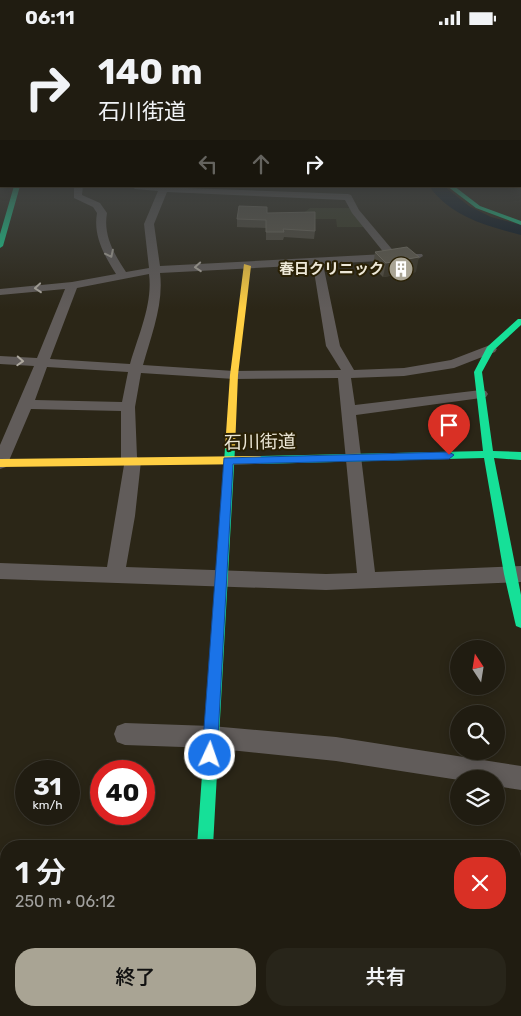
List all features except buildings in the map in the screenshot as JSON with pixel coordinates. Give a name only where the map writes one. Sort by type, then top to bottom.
[{"type":"street","points":[[1,243],[8,217]]},
{"type":"street","points":[[101,217],[100,224],[108,254],[124,275]]},
{"type":"street","points":[[115,575],[126,516],[131,461],[128,407],[135,369],[151,315],[156,283],[149,224],[152,217]]},
{"type":"street","points":[[361,217],[393,257]]},
{"type":"street","points":[[504,217],[521,223]]},
{"type":"street","points":[[0,292],[72,285],[154,271],[418,256]]},
{"type":"street","points":[[318,262],[333,347],[347,374],[348,411],[367,581]]},
{"type":"street","points":[[204,840],[234,375],[247,267]]},
{"type":"street","points":[[0,463],[26,404],[72,285]]},
{"type":"street","points":[[0,360],[234,375],[404,372],[454,364],[490,349],[521,321]]},
{"type":"street","points":[[490,349],[478,372],[488,454],[515,574],[521,623]]},
{"type":"street","points":[[348,411],[481,394]]},
{"type":"street","points":[[26,404],[128,407]]},
{"type":"street","name":"石川街道","points":[[0,463],[228,461],[488,454],[521,456]]},
{"type":"street","points":[[0,571],[326,583],[515,574]]},
{"type":"street","points":[[125,734],[210,737],[336,749],[521,778]]},
{"type":"green space","points":[[296,217],[359,217],[365,227],[337,227],[336,219],[290,219]]},
{"type":"waterway","points":[[478,217],[521,230]]},
{"type":"traffic: fast","points":[[0,246],[8,217]]},
{"type":"traffic: fast","points":[[504,217],[521,223]]},
{"type":"traffic: fast","points":[[521,321],[490,349],[478,372],[488,454],[510,574],[521,622]]},
{"type":"traffic: fast","points":[[205,840],[230,448]]},
{"type":"traffic: fast","points":[[260,460],[488,454],[521,456]]},
{"type":"traffic: slow","points":[[230,448],[234,375],[247,266]]},
{"type":"traffic: slow","points":[[0,463],[260,460]]},
{"type":"place","name":"春日クリニック","points":[[401,269]]},
{"type":"route","points":[[210,755],[228,461],[449,455]]}]
